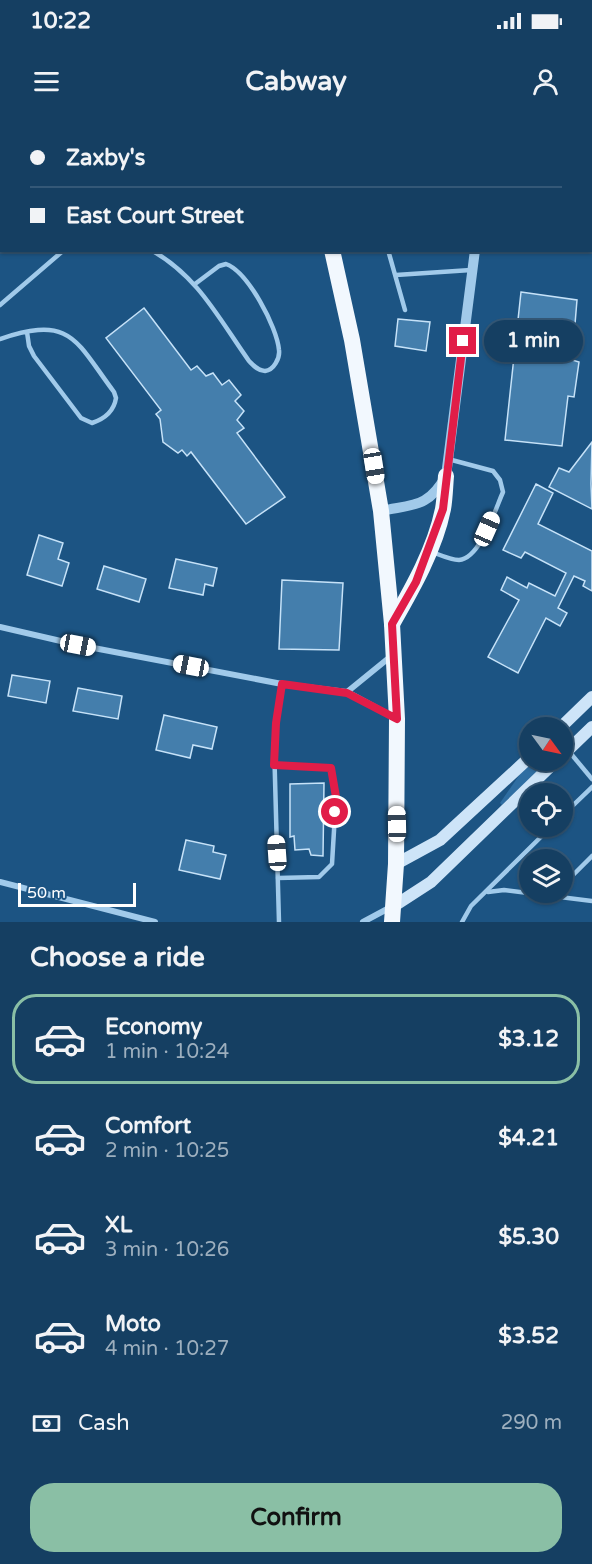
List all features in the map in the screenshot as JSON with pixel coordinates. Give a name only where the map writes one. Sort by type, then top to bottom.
[{"type":"highway","points":[[332,252],[352,340],[381,512],[392,624],[397,719],[396,864],[393,914]]},
{"type":"highway","points":[[392,624],[416,582],[429,552],[443,509],[446,476]]},
{"type":"main road","points":[[571,717],[592,697]]},
{"type":"main road","points":[[573,743],[592,727]]},
{"type":"main road","points":[[396,864],[440,840],[519,767]]},
{"type":"main road","points":[[393,914],[431,882],[546,771]]},
{"type":"street","points":[[381,512],[430,498],[437,492],[446,476],[475,252]]},
{"type":"street","points":[[0,627],[78,645],[282,684],[347,693],[397,719]]},
{"type":"street","points":[[347,693],[394,653]]},
{"type":"street","points":[[0,882],[155,922]]},
{"type":"street","points":[[363,922],[393,914]]},
{"type":"lane","points":[[0,305],[62,252]]},
{"type":"lane","points":[[154,252],[169,261],[195,284],[249,361],[258,369],[265,371],[272,368],[278,361],[280,351],[272,321],[238,271],[226,264],[219,266],[195,284]]},
{"type":"lane","points":[[389,252],[405,310]]},
{"type":"lane","points":[[396,275],[472,270]]},
{"type":"lane","points":[[0,339],[27,332],[48,329],[68,334],[76,341],[114,392],[116,398],[111,411],[92,423],[81,418],[34,356],[29,346],[27,332]]},
{"type":"lane","points":[[429,552],[458,560],[470,557],[478,547],[503,492],[500,480],[493,471],[448,459]]},
{"type":"lane","points":[[279,922],[274,765],[276,723],[282,684]]},
{"type":"lane","points":[[573,759],[592,779]]},
{"type":"lane","points":[[274,765],[331,768],[336,797],[332,864],[320,878],[278,878]]},
{"type":"lane","points":[[573,805],[592,787]]},
{"type":"lane","points":[[462,922],[471,906],[541,837]]},
{"type":"lane","points":[[573,875],[592,856]]},
{"type":"lane","points":[[485,892],[519,891]]},
{"type":"lane","points":[[573,898],[592,902]]},
{"type":"shaded area","points":[[523,771],[538,771],[525,783],[519,783],[519,789],[502,805],[500,803]]},
{"type":"building","points":[[521,292],[577,300],[572,360],[579,362],[574,397],[568,396],[562,446],[505,440]]},
{"type":"building","points":[[144,308],[191,370],[197,366],[206,376],[213,373],[222,385],[229,380],[241,395],[235,401],[244,411],[237,420],[244,428],[237,433],[285,497],[246,524],[191,452],[187,456],[182,450],[178,453],[163,442],[160,419],[156,414],[161,410],[106,338]]},
{"type":"building","points":[[398,319],[430,322],[426,351],[395,346]]},
{"type":"building","points":[[592,442],[592,509],[549,487],[559,468],[569,472]]},
{"type":"building","points":[[536,484],[553,493],[538,524],[592,551],[592,591],[583,586],[585,581],[574,576],[558,608],[567,613],[560,626],[546,618],[518,673],[488,657],[519,600],[501,590],[507,577],[527,588],[529,583],[555,596],[566,573],[525,552],[521,558],[503,550]]},
{"type":"building","points":[[39,535],[63,543],[58,559],[69,563],[62,586],[27,575]]},
{"type":"building","points":[[176,559],[217,568],[213,586],[205,584],[203,595],[169,588]]},
{"type":"building","points":[[104,566],[146,579],[139,602],[97,589]]},
{"type":"building","points":[[282,580],[343,583],[339,650],[279,649]]},
{"type":"building","points":[[12,675],[50,681],[46,703],[8,696]]},
{"type":"building","points":[[78,688],[122,696],[118,719],[73,711]]},
{"type":"building","points":[[164,715],[217,727],[212,749],[193,745],[190,758],[156,750]]},
{"type":"building","points":[[324,783],[323,856],[311,855],[309,849],[295,850],[294,836],[290,837],[290,784]]},
{"type":"building","points":[[186,840],[214,846],[213,852],[226,855],[220,879],[179,870]]},
{"type":"route","points":[[335,812],[336,797],[331,768],[274,765],[274,743],[282,684],[347,693],[397,719],[392,624],[416,582],[443,509],[463,341]]}]
